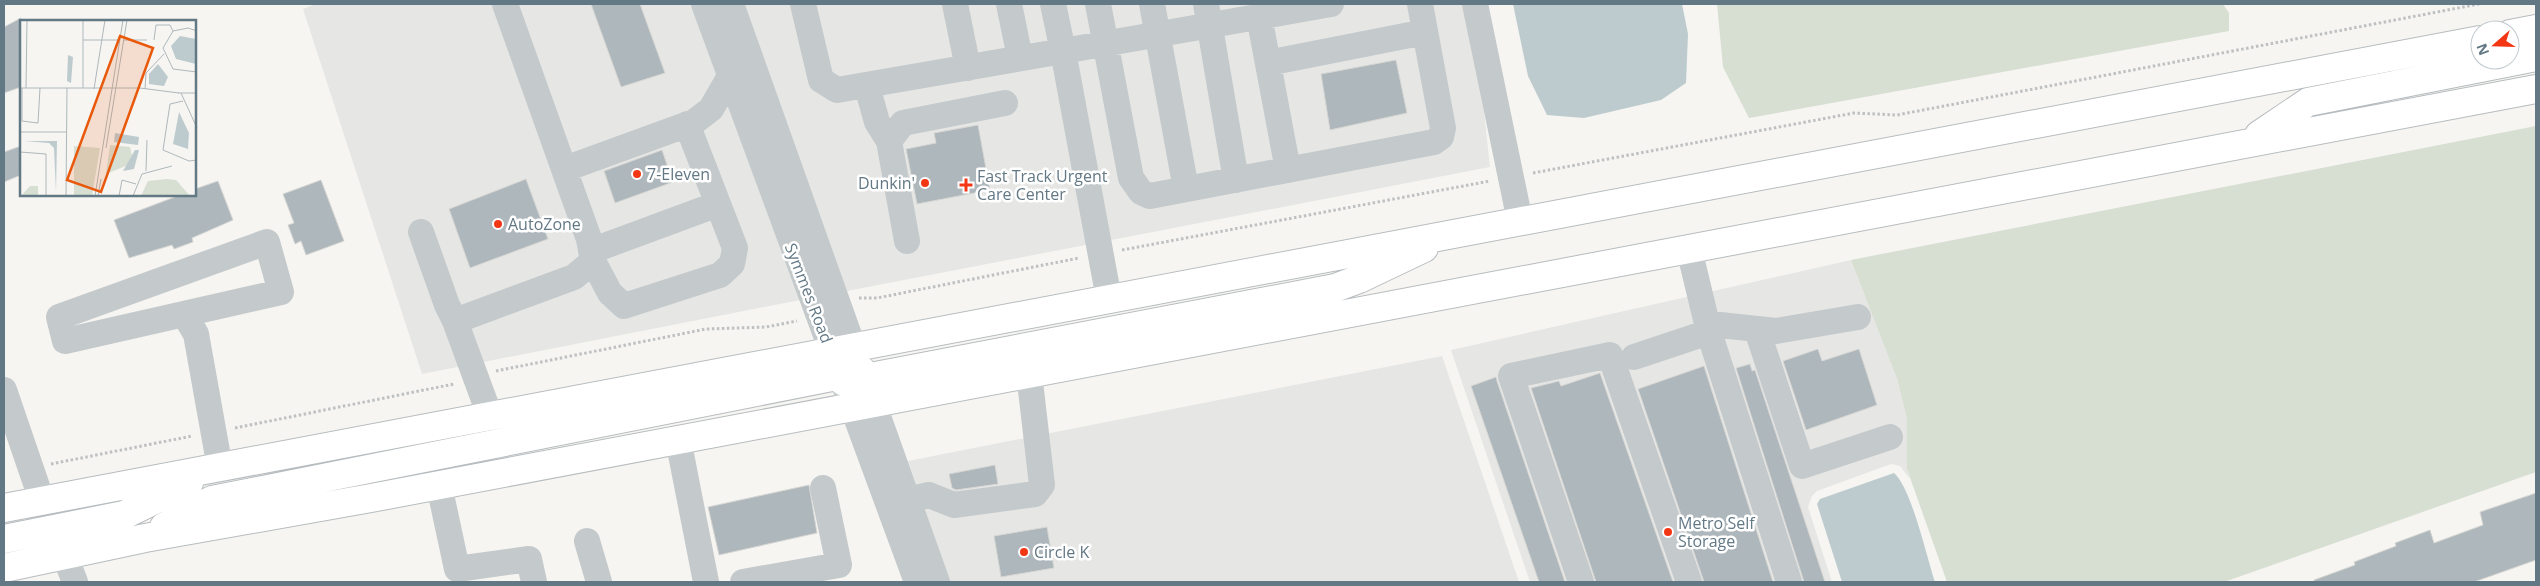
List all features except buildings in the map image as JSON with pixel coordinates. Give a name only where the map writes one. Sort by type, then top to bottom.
[{"type":"main road","points":[[2520,32],[2536,29]]},
{"type":"main road","points":[[4,568],[145,538],[678,440],[853,377],[1109,299],[2470,42]]},
{"type":"main road","points":[[2249,142],[2308,102],[2536,57]]},
{"type":"main road","points":[[4,508],[490,416],[853,377],[1029,373],[2536,89]]},
{"type":"main road","points":[[145,538],[212,500],[853,377],[1335,288],[1383,268],[1449,234]]},
{"type":"main road","points":[[4,539],[124,515],[220,468]]},
{"type":"street","points":[[505,4],[590,238],[592,256],[610,293],[624,306],[720,276],[732,264],[734,248],[687,124]]},
{"type":"street","name":"Symmes Road","points":[[704,4],[730,76],[853,377],[908,500],[937,582]]},
{"type":"street","name":"Symmes Road","points":[[731,4],[853,377],[917,582]]},
{"type":"street","points":[[803,4],[821,80],[837,90],[1157,34],[1208,14],[1255,12],[1331,4]]},
{"type":"street","points":[[955,4],[968,68]]},
{"type":"street","points":[[1009,4],[1020,58]]},
{"type":"street","points":[[1053,4],[1109,299]]},
{"type":"street","points":[[1098,4],[1131,178],[1141,192],[1150,196],[1426,145],[1441,137],[1443,128],[1420,4]]},
{"type":"street","points":[[1152,4],[1186,189]]},
{"type":"street","points":[[1475,4],[1520,221]]},
{"type":"street","points":[[1255,12],[1268,63],[1288,170]]},
{"type":"street","points":[[1208,14],[1236,180]]},
{"type":"street","points":[[1268,63],[1425,32]]},
{"type":"street","points":[[565,169],[687,124],[711,109],[730,76]]},
{"type":"street","points":[[868,86],[877,122],[889,141],[907,241]]},
{"type":"street","points":[[889,141],[902,123],[1006,103]]},
{"type":"street","points":[[455,321],[574,277],[592,256],[718,204]]},
{"type":"street","points":[[420,232],[446,305],[455,321],[490,416]]},
{"type":"street","points":[[266,242],[281,292],[184,314],[65,341],[59,317],[266,242]]},
{"type":"street","points":[[1689,249],[1708,330],[1789,582]]},
{"type":"street","points":[[184,314],[196,334],[220,468]]},
{"type":"street","points":[[1634,357],[1720,325],[1776,331],[1858,317]]},
{"type":"street","points":[[1757,330],[1802,466],[1890,437]]},
{"type":"street","points":[[1581,582],[1511,376],[1610,354],[1689,582]]},
{"type":"street","points":[[908,500],[930,495],[954,505],[1035,494],[1042,485],[1029,373]]},
{"type":"street","points":[[4,390],[42,501]]},
{"type":"street","points":[[678,440],[706,582]]},
{"type":"street","points":[[439,485],[457,569],[530,559],[534,582]]},
{"type":"street","points":[[743,582],[839,565],[824,488]]},
{"type":"street","points":[[587,541],[600,582]]},
{"type":"street","points":[[65,556],[75,582]]},
{"type":"path","points":[[1539,172],[1854,113],[1897,114],[2479,4]]},
{"type":"path","points":[[1135,248],[1483,182]]},
{"type":"path","points":[[856,299],[878,298],[1073,260]]},
{"type":"path","points":[[500,369],[706,329],[766,328],[795,322]]},
{"type":"path","points":[[50,464],[445,388],[458,383]]},
{"type":"shaded area","points":[[316,4],[692,4],[800,300],[422,374],[303,9]]},
{"type":"shaded area","points":[[743,4],[1468,4],[1484,111],[1490,167],[847,291]]},
{"type":"shaded area","points":[[1513,4],[1682,4],[1688,34],[1686,83],[1661,100],[1584,118],[1547,115],[1528,76]]},
{"type":"shaded area","points":[[1717,4],[2223,4],[2229,13],[2229,31],[1749,118],[1723,67]]},
{"type":"shaded area","points":[[2536,126],[2536,472],[2224,582],[1947,582],[1907,469],[1907,419],[1897,379],[1851,260]]},
{"type":"shaded area","points":[[1851,260],[1897,379],[1907,419],[1907,469],[1910,479],[1900,466],[1891,464],[1817,491],[1812,496],[1808,507],[1832,582],[1530,582],[1451,350]]},
{"type":"shaded area","points":[[1442,356],[1519,582],[950,582],[908,461]]},
{"type":"shaded area","points":[[1894,473],[1900,481],[1912,507],[1935,582],[1842,582],[1817,504],[1820,499]]},
{"type":"place","name":"7-Eleven","points":[[637,174]]},
{"type":"place","name":"Dunkin'","points":[[925,183]]},
{"type":"place","name":"Fast Track Urgent Care Center","points":[[966,185]]},
{"type":"place","name":"AutoZone","points":[[498,224]]},
{"type":"place","name":"Metro Self Storage","points":[[1668,532]]},
{"type":"place","name":"Circle K","points":[[1024,552]]}]
